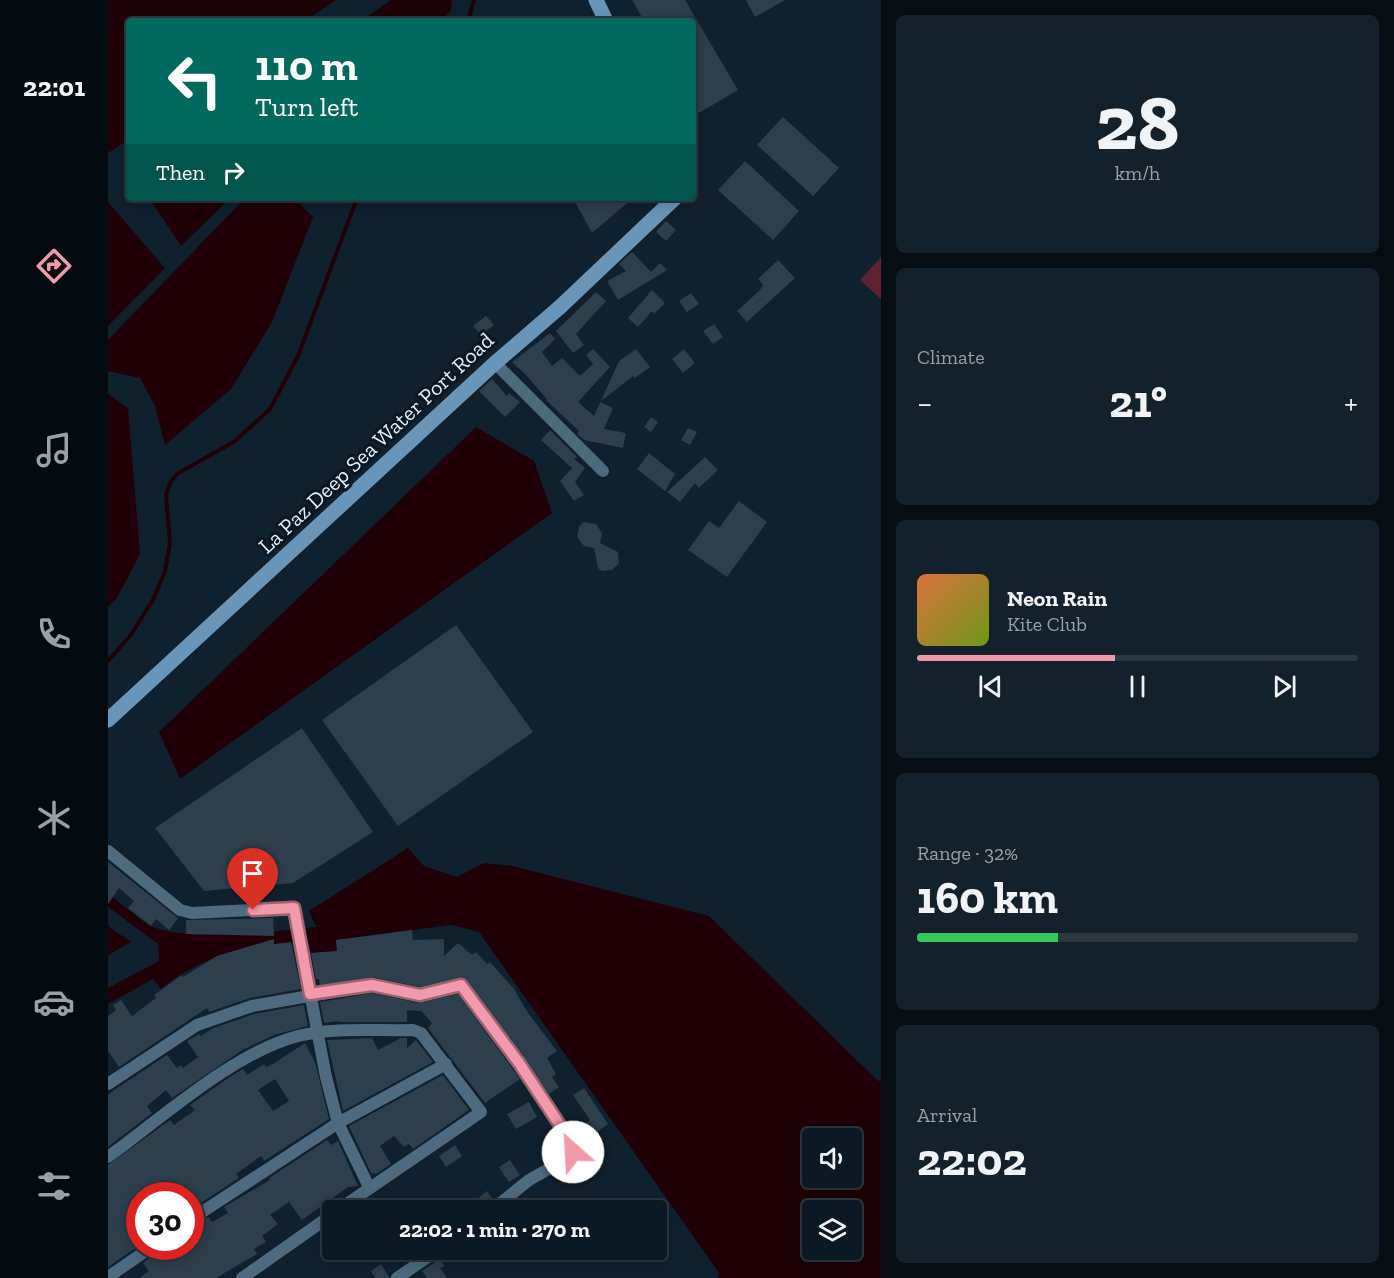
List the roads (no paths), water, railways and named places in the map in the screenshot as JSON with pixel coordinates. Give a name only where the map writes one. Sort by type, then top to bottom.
[{"type":"main road","points":[[596,0],[605,18]]},
{"type":"main road","name":"La Paz Deep Sea Water Port Road","points":[[108,720],[495,363],[560,307],[672,201]]},
{"type":"street","points":[[495,363],[603,471]]},
{"type":"street","points":[[108,851],[180,910],[192,912],[294,908],[326,1077],[338,1123],[369,1187]]},
{"type":"street","points":[[108,1084],[207,1020],[252,1006],[310,994],[372,985],[420,995],[456,985],[464,988],[573,1145],[573,1152],[570,1156],[529,1180],[504,1200]]},
{"type":"street","points":[[108,1157],[229,1070],[277,1043],[318,1033],[413,1030],[427,1038],[481,1112],[430,1149],[351,1200]]},
{"type":"street","points":[[204,1211],[338,1123],[446,1064]]},
{"type":"street","points":[[243,1278],[322,1222]]},
{"type":"street","points":[[108,1277],[133,1260]]},
{"type":"street","points":[[397,1278],[423,1260]]},
{"type":"waterway","points":[[469,18],[474,0]]},
{"type":"waterway","points":[[108,661],[130,636],[153,600],[165,571],[170,543],[166,495],[170,483],[177,474],[235,441],[270,409],[298,356],[356,201]]}]
